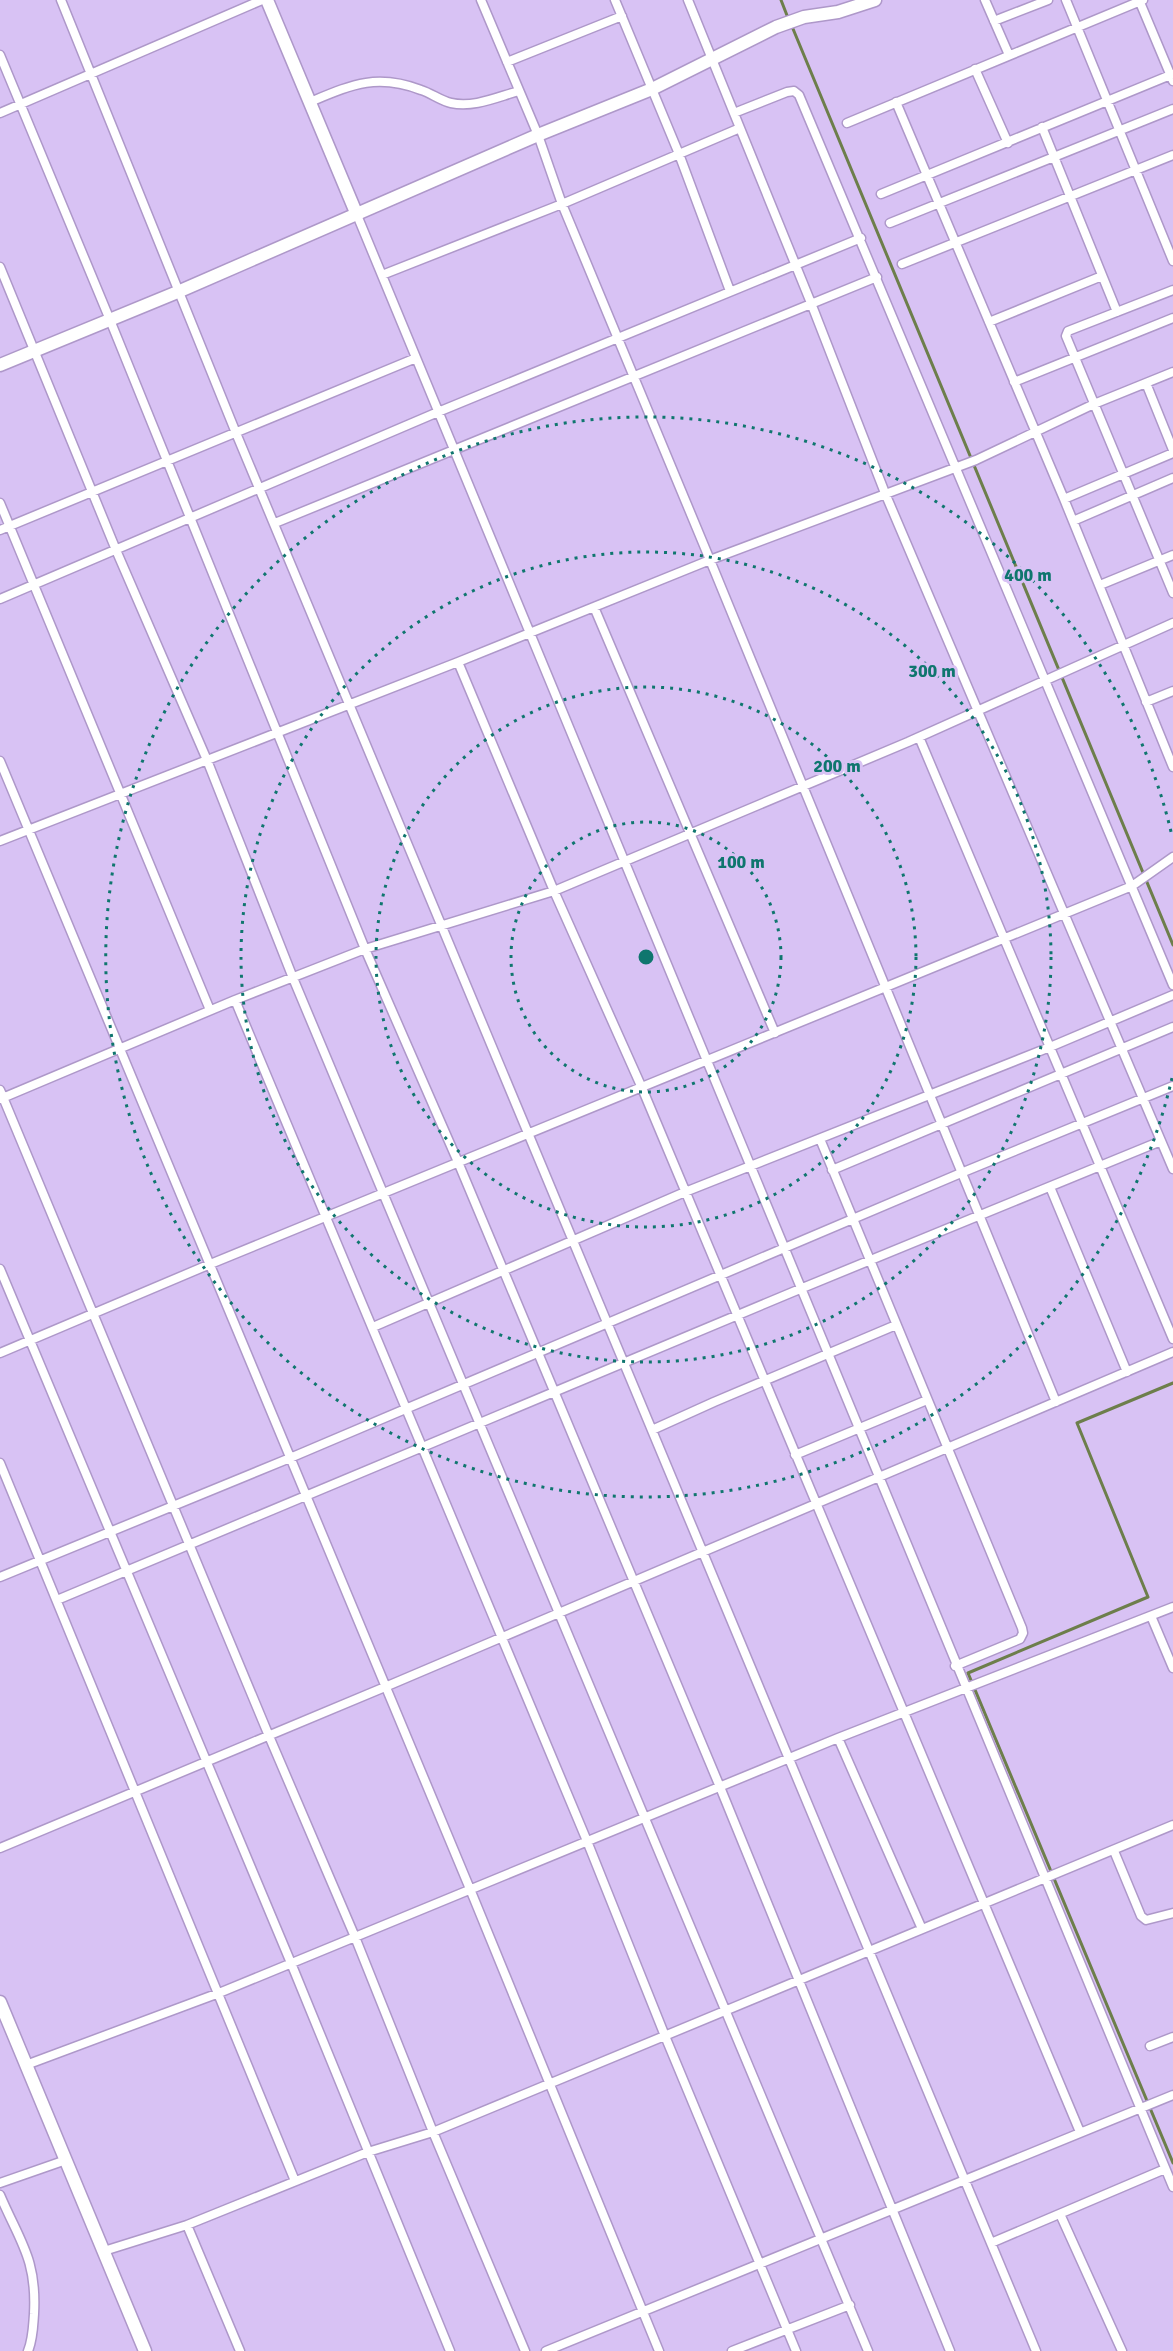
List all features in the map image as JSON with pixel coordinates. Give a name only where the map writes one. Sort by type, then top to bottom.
[{"type":"street","points":[[61,0],[236,433],[351,704],[1036,2351]]},
{"type":"street","points":[[0,113],[262,0]]},
{"type":"street","points":[[267,0],[1173,2187]]},
{"type":"street","points":[[481,0],[538,135],[562,204],[1056,1402]]},
{"type":"street","points":[[615,0],[679,154],[730,291]]},
{"type":"street","points":[[688,0],[812,303],[885,493],[976,711],[1173,1168]]},
{"type":"street","points":[[0,365],[180,291],[538,135],[652,89],[776,27],[804,17],[838,12],[859,2],[875,0]]},
{"type":"street","points":[[985,0],[1009,55]]},
{"type":"street","points":[[994,21],[1048,0]]},
{"type":"street","points":[[1065,0],[1173,261]]},
{"type":"street","points":[[847,123],[1141,0],[1172,77],[1042,127],[881,194]]},
{"type":"street","points":[[507,62],[621,16]]},
{"type":"street","points":[[0,55],[279,732],[365,949],[458,1162],[720,1787],[951,2351]]},
{"type":"street","points":[[975,69],[1008,143]]},
{"type":"street","points":[[310,102],[366,81],[390,82],[421,90],[450,103],[473,104],[519,91]]},
{"type":"street","points":[[734,113],[787,92],[794,91],[800,95],[1173,985]]},
{"type":"street","points":[[896,102],[1100,585],[1172,763]]},
{"type":"street","points":[[890,223],[1173,109]]},
{"type":"street","points":[[1042,127],[1117,312]]},
{"type":"street","points":[[382,275],[562,204],[740,128]]},
{"type":"street","points":[[902,264],[1173,155]]},
{"type":"street","points":[[0,599],[438,412],[861,238]]},
{"type":"street","points":[[0,267],[116,550],[207,760],[293,978],[558,1613],[646,1817],[724,2012],[822,2238],[868,2351]]},
{"type":"street","points":[[989,322],[1102,276]]},
{"type":"street","points":[[275,523],[877,277]]},
{"type":"street","points":[[1173,290],[1068,331],[1066,336],[1173,593]]},
{"type":"street","points":[[1014,382],[1173,318]]},
{"type":"street","points":[[0,530],[416,358]]},
{"type":"street","points":[[0,841],[458,662],[710,560],[976,460],[1094,404],[1173,372]]},
{"type":"street","points":[[1064,499],[1173,451],[1146,383]]},
{"type":"street","points":[[1073,521],[1173,478]]},
{"type":"street","points":[[0,503],[210,1011]]},
{"type":"street","points":[[1100,585],[1173,555]]},
{"type":"street","points":[[594,607],[775,1033]]},
{"type":"street","points":[[525,2351],[433,2132],[355,1937],[1,1096],[365,949],[554,891],[919,737],[1173,623]]},
{"type":"street","points":[[458,662],[554,891],[642,1088],[1080,2132]]},
{"type":"street","points":[[1146,702],[1173,691]]},
{"type":"street","points":[[919,737],[1173,1339]]},
{"type":"street","points":[[0,761],[208,1265],[470,1889],[659,2351]]},
{"type":"street","points":[[0,1353],[208,1265],[1132,886],[1173,857]]},
{"type":"street","points":[[373,1327],[685,1192],[1050,1047],[1173,995]]},
{"type":"street","points":[[235,1000],[587,1841],[796,2351]]},
{"type":"street","points":[[832,1170],[1173,1027]]},
{"type":"street","points":[[0,1576],[290,1458],[961,1173],[1173,1086]]},
{"type":"street","points":[[820,1139],[1023,1633],[1020,1639],[956,1665]]},
{"type":"street","points":[[57,1600],[127,1573],[554,1392],[1161,1140]]},
{"type":"street","points":[[1050,1187],[1127,1372]]},
{"type":"street","points":[[0,1269],[291,1963],[450,2351]]},
{"type":"street","points":[[652,1430],[896,1325]]},
{"type":"street","points":[[0,1848],[1173,1352]]},
{"type":"street","points":[[795,1455],[927,1400]]},
{"type":"street","points":[[0,1463],[295,2181]]},
{"type":"street","points":[[26,2065],[219,1993],[838,1738],[1173,1607]]},
{"type":"street","points":[[1151,1616],[1173,1668]]},
{"type":"street","points":[[838,1738],[922,1929]]},
{"type":"street","points":[[104,2251],[187,2225],[368,2152],[433,2132],[1173,1825]]},
{"type":"street","points":[[1114,1851],[1141,1916],[1146,1920],[1173,1913]]},
{"type":"street","points":[[0,2002],[145,2351]]},
{"type":"street","points":[[1150,2046],[1173,2037]]},
{"type":"street","points":[[546,2351],[1173,2095]]},
{"type":"street","points":[[0,2183],[66,2160]]},
{"type":"street","points":[[991,2243],[1165,2169]]},
{"type":"street","points":[[0,2195],[22,2238],[33,2274],[34,2310],[28,2351]]},
{"type":"street","points":[[1060,2214],[1122,2351]]},
{"type":"street","points":[[187,2225],[240,2351]]},
{"type":"street","points":[[732,2351],[746,2348],[787,2329],[850,2305]]},
{"type":"waterway","points":[[781,0],[788,18]]},
{"type":"waterway","points":[[791,24],[1173,945]]},
{"type":"waterway","points":[[1173,1383],[1077,1423],[1148,1597],[968,1673],[1173,2163]]}]
